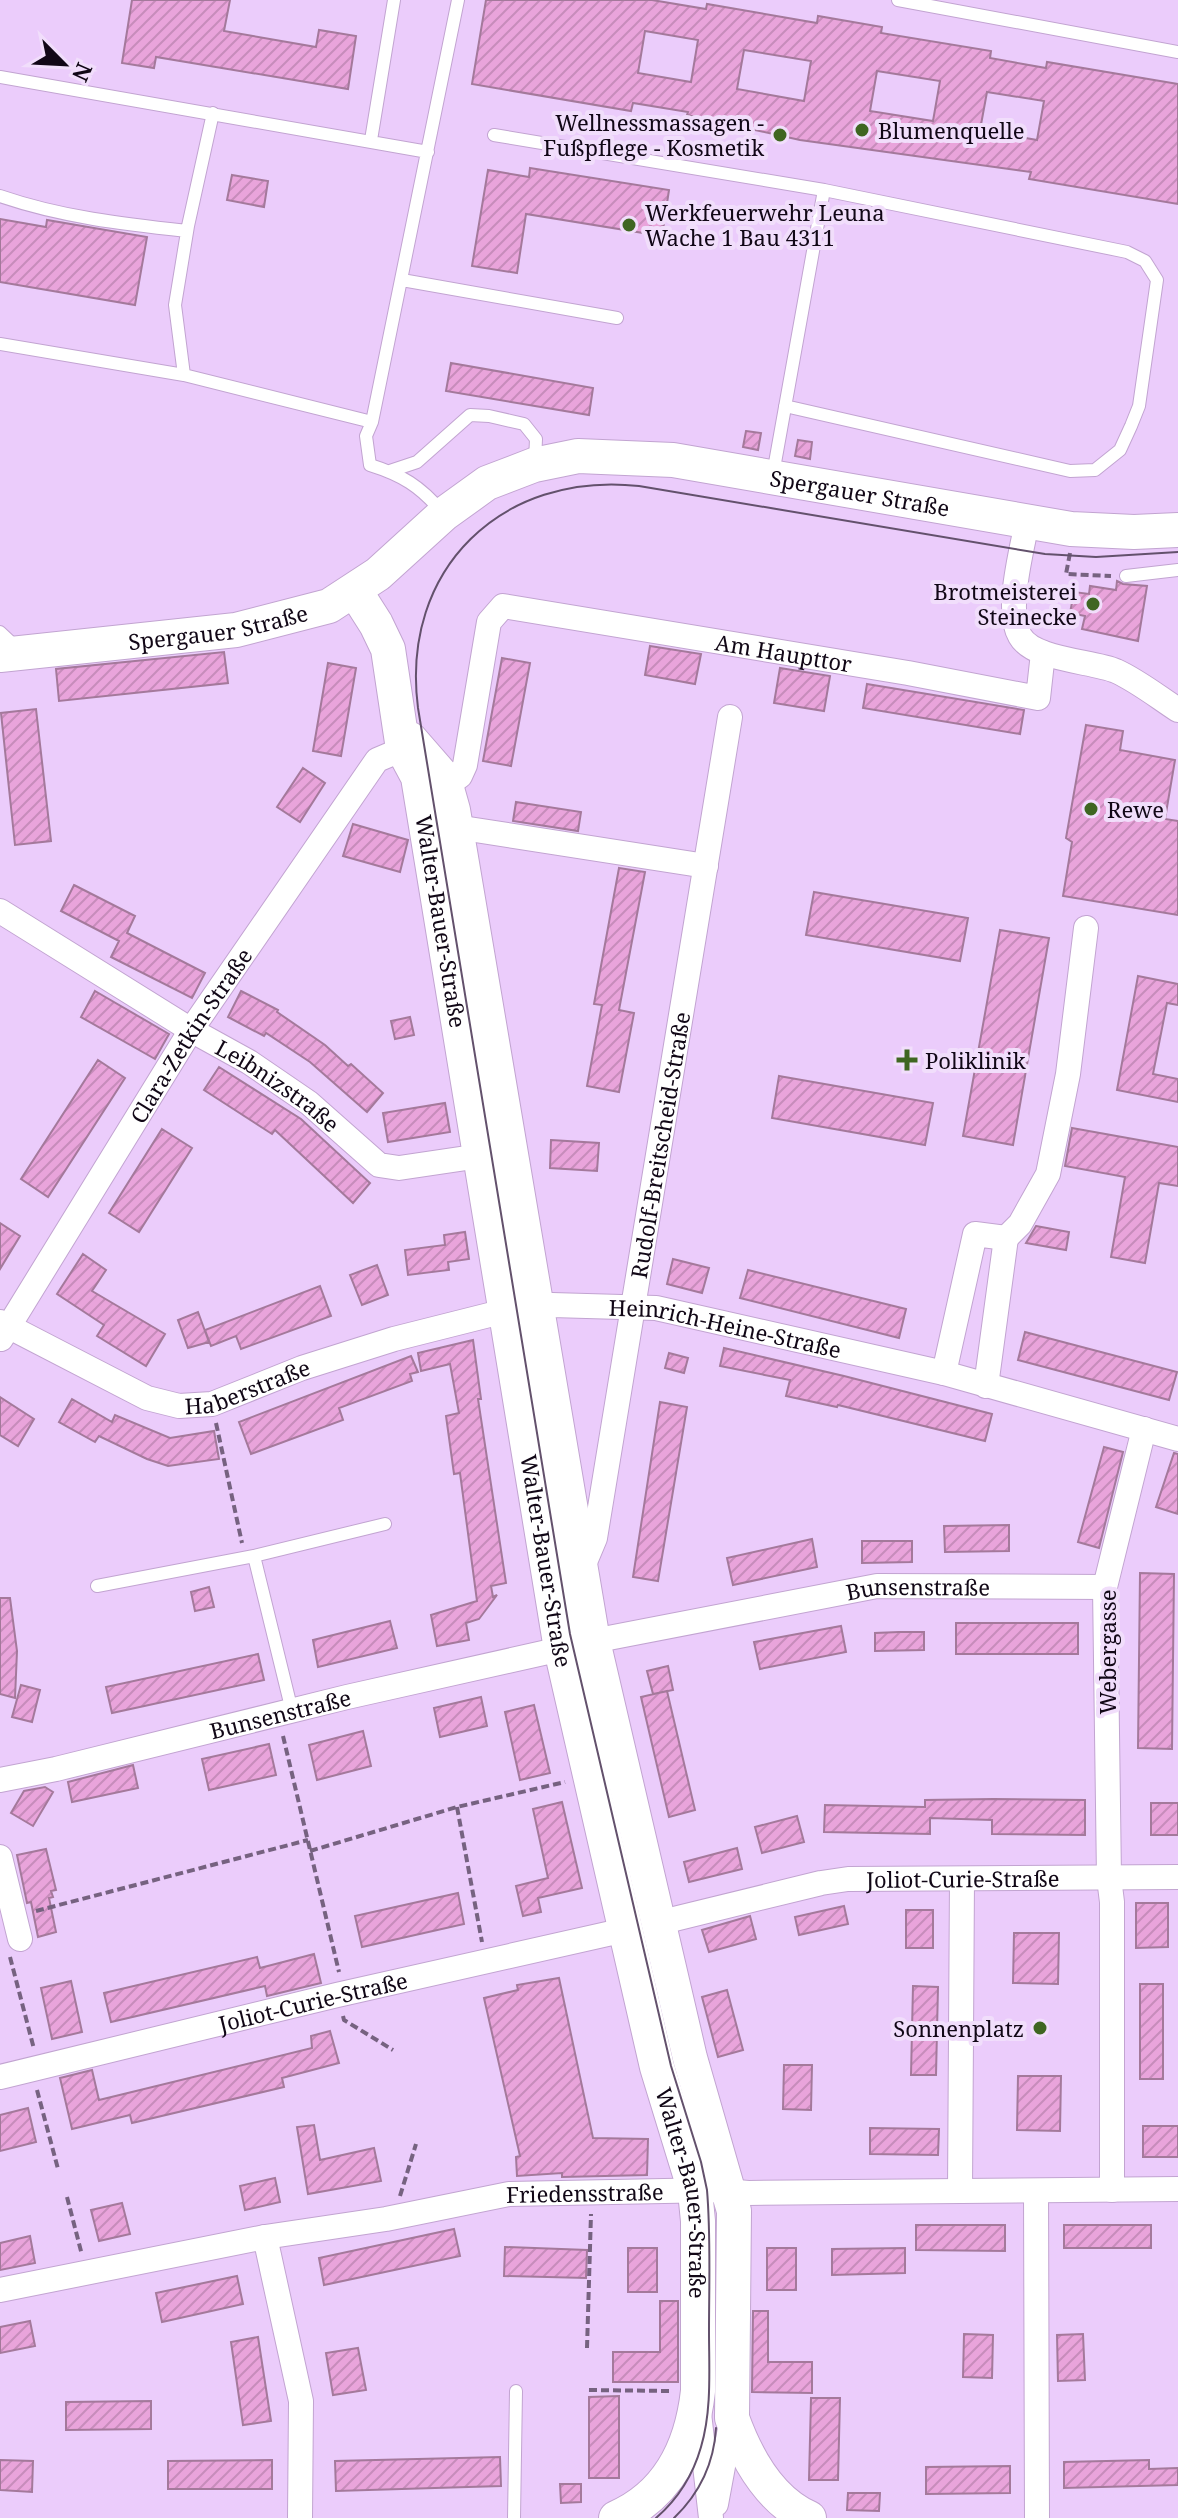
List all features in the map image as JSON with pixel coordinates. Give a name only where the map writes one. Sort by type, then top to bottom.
[{"type":"street","name":"Spergauer Straße","points":[[7,647],[236,630],[329,606],[355,591],[444,514],[487,483],[537,464],[578,456],[673,460],[1074,529],[1134,532],[1178,530]]},
{"type":"street","points":[[1027,522],[1014,617],[1021,639],[1043,653],[1114,671],[1140,684],[1178,710]]},
{"type":"street","name":"Walter-Bauer-Straße","points":[[355,591],[388,649],[402,738],[418,777],[480,1156],[521,1309],[580,1572],[577,1645],[658,1923],[690,2058],[730,2190],[735,2237],[732,2418]]},
{"type":"street","name":"Am Haupttor","points":[[489,622],[503,606],[908,673],[1038,698],[1043,653]]},
{"type":"street","name":"Walter-Bauer-Straße","points":[[489,622],[456,775],[456,827],[521,1309],[577,1645],[590,1776],[657,2067],[695,2191],[698,2221],[698,2391],[689,2435],[675,2469],[648,2498],[616,2518]]},
{"type":"street","name":"Rudolf-Breitscheid-Straße","points":[[580,1572],[595,1538],[730,717]]},
{"type":"street","name":"Walter-Bauer-Straße","points":[[402,738],[416,748],[444,778],[456,775]]},
{"type":"street","name":"Clara-Zetkin-Straße","points":[[3,1330],[191,1030],[377,760],[402,738]]},
{"type":"street","points":[[456,827],[706,866]]},
{"type":"street","name":"Leibnizstraße","points":[[0,911],[191,1030],[249,1062],[309,1103],[379,1165],[399,1168],[480,1156]]},
{"type":"street","points":[[986,1386],[1006,1238],[1020,1224],[1048,1174],[1068,1074],[1086,928]]},
{"type":"street","points":[[944,1373],[975,1234],[1006,1238]]},
{"type":"street","name":"Heinrich-Heine-Straße","points":[[521,1309],[633,1305],[656,1308],[944,1373],[1178,1439]]},
{"type":"street","name":"Haberstraße","points":[[3,1330],[147,1398],[179,1406],[212,1404],[302,1368],[394,1339],[521,1309]]},
{"type":"street","name":"Webergasse","points":[[1109,1878],[1105,1587],[1144,1429]]},
{"type":"street","name":"Bunsenstraße","points":[[0,1780],[577,1645],[877,1586],[1105,1587]]},
{"type":"street","points":[[0,1857],[17,1928]]},
{"type":"street","name":"Joliot-Curie-Straße","points":[[658,1923],[821,1883],[861,1879],[1178,1877]]},
{"type":"street","points":[[1109,1878],[1112,1902],[1112,2190]]},
{"type":"street","points":[[960,2191],[962,1879]]},
{"type":"street","name":"Joliot-Curie-Straße","points":[[0,2077],[625,1930]]},
{"type":"street","name":"Friedensstraße","points":[[0,2290],[265,2237],[386,2219],[509,2194],[1178,2189]]},
{"type":"street","points":[[1036,2191],[1037,2518]]},
{"type":"street","points":[[265,2237],[301,2401],[300,2518]]},
{"type":"street","points":[[698,2391],[712,2518]]},
{"type":"street","points":[[712,2518],[732,2418]]},
{"type":"street","points":[[732,2418],[741,2444],[755,2468],[796,2512],[809,2518]]},
{"type":"lane","points":[[371,140],[394,0]]},
{"type":"lane","points":[[444,514],[422,489],[390,471],[370,465],[366,436],[372,422],[402,280],[458,0]]},
{"type":"lane","points":[[898,0],[1178,52]]},
{"type":"lane","points":[[0,77],[428,152]]},
{"type":"lane","points":[[184,375],[175,305],[187,231],[213,113]]},
{"type":"lane","points":[[494,135],[824,190],[1127,252],[1145,261],[1157,280],[1139,406],[1120,450],[1095,470],[1070,471],[785,406]]},
{"type":"lane","points":[[772,477],[824,190]]},
{"type":"lane","points":[[0,196],[38,209],[114,223],[187,231]]},
{"type":"lane","points":[[402,280],[617,318]]},
{"type":"lane","points":[[0,344],[184,375],[372,422]]},
{"type":"lane","points":[[390,471],[417,462],[470,415],[524,424],[536,439],[537,464]]},
{"type":"lane","points":[[1126,576],[1178,570]]},
{"type":"lane","points":[[97,1586],[250,1556],[385,1524]]},
{"type":"lane","points":[[250,1556],[285,1713]]},
{"type":"lane","points":[[514,2518],[516,2391]]},
{"type":"path","points":[[1074,529],[1066,574],[1126,576]]},
{"type":"path","points":[[212,1404],[250,1556]]},
{"type":"path","points":[[285,1713],[344,2020],[393,2050]]},
{"type":"path","points":[[310,1851],[457,1807],[590,1776]]},
{"type":"path","points":[[457,1807],[486,1962]]},
{"type":"path","points":[[58,2169],[7,1946],[17,1928],[308,1840]]},
{"type":"path","points":[[386,2219],[384,2206],[399,2203],[405,2173],[416,2144]]},
{"type":"path","points":[[587,2348],[591,2192]]},
{"type":"path","points":[[67,2197],[86,2273]]},
{"type":"path","points":[[589,2390],[698,2391]]},
{"type":"building","points":[[132,0],[230,0],[224,31],[316,47],[319,30],[356,36],[348,89],[156,57],[154,68],[122,63]]},
{"type":"building","points":[[486,0],[652,0],[706,9],[707,4],[817,23],[818,16],[882,27],[881,33],[991,51],[990,58],[1046,68],[1047,62],[1178,84],[1178,204],[1029,179],[1031,172],[800,140],[687,115],[688,112],[633,103],[631,111],[472,84]],"holes":[[[645,31],[698,40],[691,82],[638,73]],[[744,50],[811,61],[804,101],[737,89]],[[877,71],[940,81],[933,121],[870,111]],[[987,92],[1044,101],[1037,140],[980,130]]]},
{"type":"building","name":"Werkfeuerwehr Leuna Wache 1 Bau 4311","points":[[530,168],[669,190],[662,236],[526,214],[517,273],[472,266],[488,170],[529,177]]},
{"type":"building","points":[[232,175],[268,181],[264,207],[227,200]]},
{"type":"building","points":[[0,219],[46,227],[47,220],[147,237],[135,305],[0,282]]},
{"type":"building","points":[[451,363],[593,388],[589,415],[446,391]]},
{"type":"building","points":[[746,431],[761,433],[758,450],[743,447]]},
{"type":"building","points":[[798,440],[812,442],[810,459],[795,456]]},
{"type":"building","points":[[1117,581],[1147,586],[1138,641],[1082,629],[1085,616],[1070,613],[1074,592],[1089,594],[1090,586],[1116,590]]},
{"type":"building","points":[[650,646],[701,654],[695,684],[645,675]]},
{"type":"building","points":[[224,652],[228,683],[59,701],[56,669]]},
{"type":"building","points":[[502,658],[530,663],[511,766],[483,761]]},
{"type":"building","points":[[328,663],[356,668],[341,756],[313,751]]},
{"type":"building","points":[[780,668],[830,676],[824,711],[774,703]]},
{"type":"building","points":[[867,684],[1024,710],[1020,734],[863,708]]},
{"type":"building","points":[[36,709],[51,841],[15,845],[1,713]]},
{"type":"building","points":[[1086,725],[1123,731],[1120,750],[1175,760],[1165,819],[1178,821],[1178,915],[1063,896],[1072,842],[1066,838]]},
{"type":"building","points":[[303,768],[325,783],[300,822],[277,807]]},
{"type":"building","points":[[516,802],[581,812],[578,831],[513,821]]},
{"type":"building","points":[[353,824],[408,840],[400,872],[343,856]]},
{"type":"building","points":[[619,868],[645,872],[619,1010],[634,1013],[619,1092],[587,1086],[602,1005],[594,1004]]},
{"type":"building","points":[[74,885],[135,916],[127,933],[205,973],[192,998],[111,957],[119,941],[61,911]]},
{"type":"building","points":[[814,892],[968,918],[960,961],[806,935]]},
{"type":"building","points":[[1000,930],[1049,938],[1013,1145],[963,1136]]},
{"type":"building","points":[[1138,976],[1178,984],[1178,1005],[1167,1003],[1153,1074],[1178,1079],[1178,1102],[1117,1090]]},
{"type":"building","points":[[95,991],[169,1034],[155,1059],[81,1017]]},
{"type":"building","points":[[241,991],[278,1010],[348,1066],[351,1064],[383,1093],[367,1112],[310,1062],[266,1033],[264,1036],[228,1017]]},
{"type":"building","points":[[410,1017],[414,1035],[395,1039],[391,1021]]},
{"type":"building","points":[[98,1060],[125,1078],[48,1197],[21,1179]]},
{"type":"building","points":[[219,1067],[301,1119],[370,1183],[353,1203],[275,1130],[272,1134],[204,1090]]},
{"type":"building","points":[[779,1076],[933,1103],[925,1145],[772,1118]]},
{"type":"building","points":[[445,1103],[450,1132],[388,1142],[383,1113]]},
{"type":"building","points":[[1072,1128],[1178,1147],[1178,1186],[1159,1183],[1145,1263],[1111,1257],[1125,1177],[1065,1166]]},
{"type":"building","points":[[162,1129],[192,1148],[139,1232],[109,1213]]},
{"type":"building","points":[[551,1140],[599,1143],[597,1171],[550,1168]]},
{"type":"building","points":[[0,1223],[20,1236],[0,1269]]},
{"type":"building","points":[[1036,1226],[1069,1232],[1066,1250],[1026,1243]]},
{"type":"building","points":[[465,1232],[469,1259],[448,1262],[449,1270],[408,1275],[405,1250],[445,1245],[444,1235]]},
{"type":"building","points":[[83,1254],[106,1270],[92,1291],[165,1334],[146,1366],[97,1336],[104,1325],[57,1294]]},
{"type":"building","points":[[673,1259],[709,1268],[702,1293],[667,1284]]},
{"type":"building","points":[[377,1265],[388,1295],[362,1305],[350,1275]]},
{"type":"building","points":[[748,1270],[906,1309],[899,1338],[740,1298]]},
{"type":"building","points":[[320,1286],[331,1316],[241,1349],[236,1336],[211,1346],[205,1330]]},
{"type":"building","points":[[198,1312],[209,1342],[188,1348],[178,1320]]},
{"type":"building","points":[[1025,1332],[1177,1372],[1169,1400],[1018,1360]]},
{"type":"building","points":[[473,1340],[481,1399],[478,1399],[506,1583],[491,1586],[493,1597],[497,1595],[479,1619],[466,1623],[469,1640],[437,1646],[431,1615],[477,1601],[460,1473],[454,1474],[446,1416],[459,1413],[450,1364],[421,1371],[418,1353]]},
{"type":"building","points":[[724,1348],[992,1414],[985,1441],[838,1405],[786,1396],[790,1380],[720,1366]]},
{"type":"building","points":[[669,1353],[688,1358],[684,1373],[665,1368]]},
{"type":"building","points":[[411,1356],[418,1372],[410,1374],[412,1381],[339,1408],[343,1420],[251,1454],[239,1422]]},
{"type":"building","points":[[0,1397],[34,1419],[18,1446],[0,1435]]},
{"type":"building","points":[[72,1399],[112,1422],[115,1415],[170,1438],[214,1431],[219,1459],[168,1466],[99,1436],[95,1442],[59,1422]]},
{"type":"building","points":[[660,1402],[687,1407],[658,1581],[633,1577]]},
{"type":"building","points":[[1104,1447],[1123,1452],[1099,1548],[1078,1542]]},
{"type":"building","points":[[1174,1453],[1178,1454],[1178,1514],[1156,1507]]},
{"type":"building","points":[[1009,1525],[1009,1551],[945,1552],[944,1526]]},
{"type":"building","points":[[812,1539],[817,1567],[733,1585],[727,1558]]},
{"type":"building","points":[[862,1541],[912,1541],[912,1562],[862,1563]]},
{"type":"building","points":[[1140,1573],[1174,1574],[1172,1749],[1138,1748]]},
{"type":"building","points":[[209,1587],[214,1607],[195,1611],[191,1592]]},
{"type":"building","points":[[0,1598],[10,1598],[17,1651],[15,1698],[0,1694]]},
{"type":"building","points":[[390,1621],[397,1648],[318,1667],[313,1640]]},
{"type":"building","points":[[956,1623],[1078,1623],[1078,1654],[956,1654]]},
{"type":"building","points":[[841,1626],[846,1652],[760,1669],[754,1642]]},
{"type":"building","points":[[924,1632],[924,1650],[875,1651],[875,1633]]},
{"type":"building","points":[[258,1654],[264,1680],[112,1713],[106,1687]]},
{"type":"building","points":[[668,1666],[673,1690],[653,1694],[647,1671]]},
{"type":"building","points":[[21,1685],[40,1690],[32,1722],[12,1717]]},
{"type":"building","points":[[667,1691],[695,1810],[669,1817],[641,1697]]},
{"type":"building","points":[[481,1697],[487,1726],[440,1737],[434,1708]]},
{"type":"building","points":[[534,1705],[550,1773],[520,1780],[505,1712]]},
{"type":"building","points":[[363,1731],[371,1766],[317,1780],[309,1745]]},
{"type":"building","points":[[269,1744],[276,1775],[209,1790],[202,1759]]},
{"type":"building","points":[[133,1765],[138,1788],[72,1802],[68,1782]]},
{"type":"building","points":[[45,1787],[53,1792],[33,1826],[11,1813],[24,1791]]},
{"type":"building","points":[[925,1800],[1085,1800],[1085,1835],[992,1834],[992,1820],[930,1818],[930,1834],[824,1832],[825,1805],[925,1807]]},
{"type":"building","points":[[562,1802],[582,1888],[538,1898],[541,1912],[523,1916],[516,1886],[548,1878],[533,1809]]},
{"type":"building","points":[[1151,1803],[1178,1803],[1178,1835],[1151,1835]]},
{"type":"building","points":[[797,1816],[804,1842],[762,1853],[755,1827]]},
{"type":"building","points":[[737,1848],[742,1869],[689,1882],[684,1862]]},
{"type":"building","points":[[46,1849],[56,1890],[51,1891],[53,1897],[49,1898],[56,1932],[38,1937],[17,1855]]},
{"type":"building","points":[[458,1893],[464,1924],[362,1947],[355,1916]]},
{"type":"building","points":[[1136,1903],[1168,1903],[1168,1947],[1136,1948]]},
{"type":"building","points":[[844,1906],[848,1924],[799,1935],[795,1917]]},
{"type":"building","points":[[906,1910],[933,1910],[933,1948],[906,1948]]},
{"type":"building","points":[[750,1916],[756,1939],[709,1952],[702,1930]]},
{"type":"building","points":[[1014,1933],[1059,1933],[1058,1984],[1013,1983]]},
{"type":"building","points":[[314,1954],[321,1983],[267,1996],[265,1986],[111,2022],[104,1993],[257,1957],[260,1968]]},
{"type":"building","points":[[559,1978],[593,2138],[648,2139],[647,2175],[562,2177],[562,2173],[517,2176],[516,2157],[520,2156],[484,1998],[518,1990],[517,1985]]},
{"type":"building","points":[[71,1981],[82,2032],[52,2039],[41,1988]]},
{"type":"building","points":[[1140,1984],[1163,1984],[1163,2079],[1140,2079]]},
{"type":"building","points":[[913,1986],[938,1987],[936,2075],[911,2075]]},
{"type":"building","points":[[727,1990],[743,2050],[718,2057],[702,1997]]},
{"type":"building","points":[[330,2031],[339,2063],[282,2078],[284,2087],[132,2123],[130,2115],[72,2129],[60,2078],[92,2070],[99,2100],[312,2048],[311,2036]]},
{"type":"building","points":[[784,2065],[812,2065],[811,2110],[783,2109]]},
{"type":"building","points":[[1018,2076],[1061,2076],[1060,2131],[1017,2130]]},
{"type":"building","points":[[28,2108],[36,2142],[0,2151],[0,2115]]},
{"type":"building","points":[[314,2125],[320,2160],[374,2148],[381,2181],[308,2194],[297,2127]]},
{"type":"building","points":[[1143,2126],[1178,2126],[1178,2157],[1143,2157]]},
{"type":"building","points":[[870,2128],[939,2129],[938,2155],[870,2154]]},
{"type":"building","points":[[275,2178],[280,2202],[245,2210],[240,2186]]},
{"type":"building","points":[[122,2203],[130,2234],[99,2241],[91,2210]]},
{"type":"building","points":[[916,2225],[1005,2225],[1005,2251],[916,2250]]},
{"type":"building","points":[[1064,2225],[1151,2225],[1151,2248],[1064,2248]]},
{"type":"building","points":[[454,2229],[460,2256],[324,2285],[319,2258]]},
{"type":"building","points":[[30,2236],[35,2263],[0,2270],[0,2243]]},
{"type":"building","points":[[505,2247],[587,2250],[586,2278],[504,2276]]},
{"type":"building","points":[[628,2248],[657,2248],[657,2292],[628,2292]]},
{"type":"building","points":[[767,2248],[796,2248],[796,2290],[767,2290]]},
{"type":"building","points":[[905,2248],[905,2273],[832,2275],[832,2249]]},
{"type":"building","points":[[237,2276],[243,2304],[162,2322],[156,2293]]},
{"type":"building","points":[[660,2301],[678,2301],[678,2382],[613,2382],[613,2352],[660,2352]]},
{"type":"building","points":[[753,2311],[768,2311],[768,2362],[812,2362],[812,2393],[752,2392]]},
{"type":"building","points":[[30,2321],[35,2346],[0,2353],[0,2327]]},
{"type":"building","points":[[964,2334],[993,2335],[992,2378],[963,2377]]},
{"type":"building","points":[[1083,2334],[1085,2380],[1058,2381],[1057,2335]]},
{"type":"building","points":[[258,2337],[271,2421],[243,2425],[231,2342]]},
{"type":"building","points":[[358,2348],[366,2390],[333,2395],[326,2353]]},
{"type":"building","points":[[619,2396],[619,2478],[589,2478],[589,2397]]},
{"type":"building","points":[[811,2398],[840,2398],[838,2480],[809,2480]]},
{"type":"building","points":[[151,2401],[151,2429],[66,2430],[66,2402]]},
{"type":"building","points":[[500,2457],[501,2486],[336,2491],[335,2461]]},
{"type":"building","points":[[0,2460],[33,2461],[32,2492],[0,2490]]},
{"type":"building","points":[[272,2460],[272,2489],[168,2489],[168,2461]]},
{"type":"building","points":[[1149,2460],[1149,2469],[1178,2468],[1178,2485],[1064,2488],[1064,2462]]},
{"type":"building","points":[[1010,2466],[1010,2493],[926,2494],[926,2467]]},
{"type":"building","points":[[560,2484],[581,2484],[581,2502],[561,2503]]},
{"type":"building","points":[[848,2493],[880,2493],[879,2511],[847,2510]]},
{"type":"tram line","points":[[656,2518],[678,2495],[689,2477],[701,2447],[707,2419],[710,2260],[707,2190],[671,2066],[570,1634],[418,708],[417,658],[426,613],[444,573],[470,539],[504,513],[544,495],[589,486],[639,486],[1045,554],[1096,557],[1178,552]]},
{"type":"tram line","points":[[674,2518],[691,2499],[704,2477],[716,2428]]},
{"type":"place","name":"Blumenquelle","points":[[862,130]]},
{"type":"place","name":"Wellnessmassagen - Fußpflege - Kosmetik","points":[[780,135]]},
{"type":"place","name":"Werkfeuerwehr Leuna Wache 1 Bau 4311","points":[[629,225]]},
{"type":"place","name":"Brotmeisterei Steinecke","points":[[1093,604]]},
{"type":"place","name":"Rewe","points":[[1091,809]]},
{"type":"place","name":"Poliklinik","points":[[907,1060]]},
{"type":"place","name":"Sonnenplatz","points":[[1040,2028]]}]
